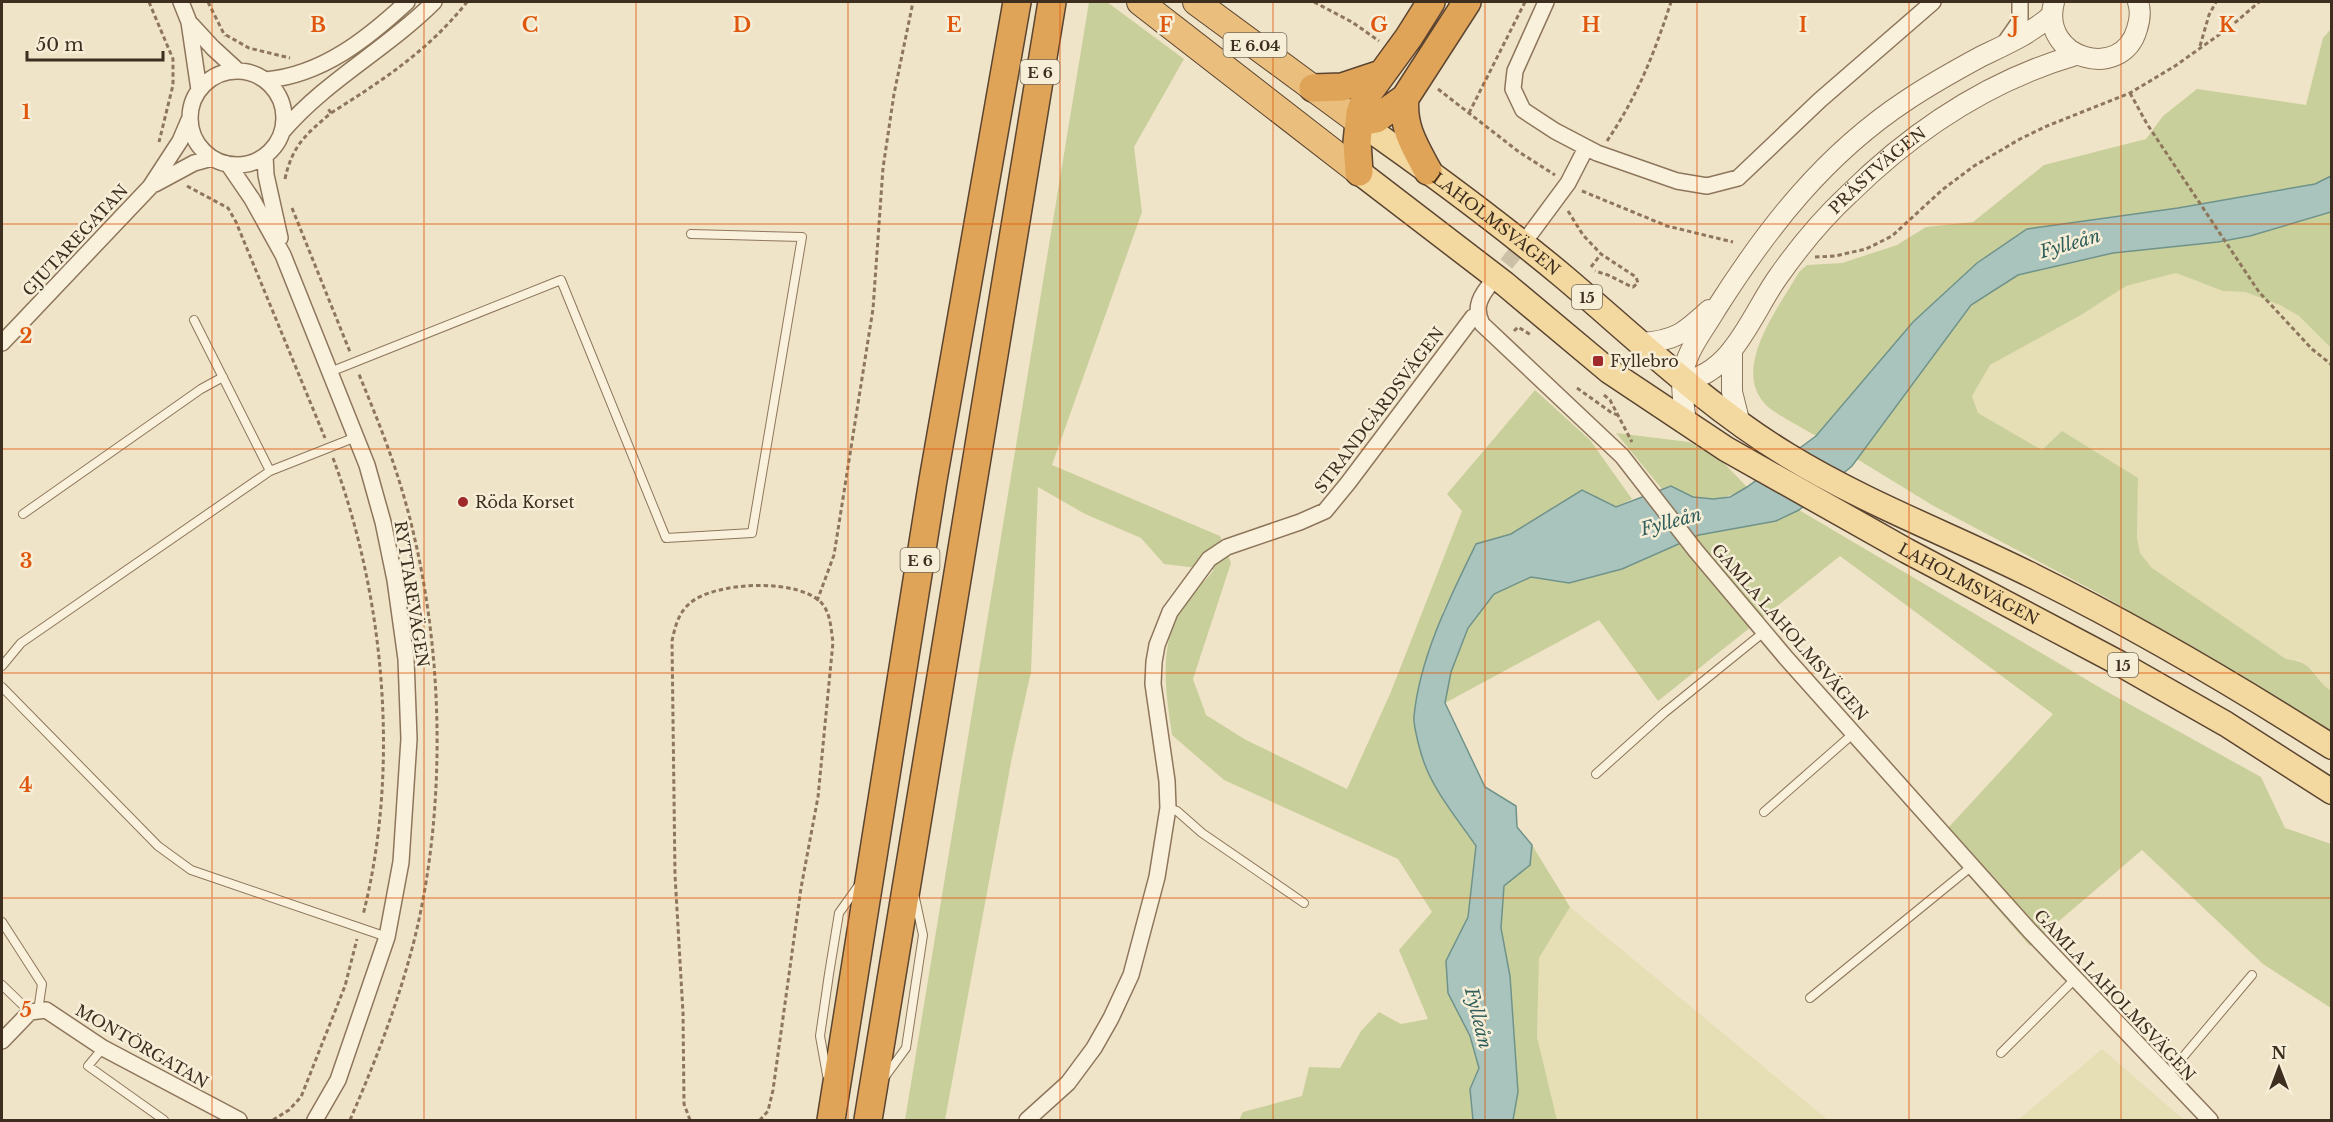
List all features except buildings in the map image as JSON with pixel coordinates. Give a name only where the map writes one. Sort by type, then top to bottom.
[{"type":"highway","name":"E 6","points":[[832,1112],[935,468],[1017,2]]},
{"type":"highway","name":"E 6","points":[[868,1120],[1052,2]]},
{"type":"highway","points":[[1028,142],[1047,111],[1066,2]]},
{"type":"highway","name":"LAHOLMSVÄGEN","points":[[1140,2],[1359,172]]},
{"type":"highway","name":"LAHOLMSVÄGEN","points":[[1196,2],[1359,122]]},
{"type":"highway","points":[[1359,172],[1357,142],[1359,122],[1366,96],[1409,37],[1431,2]]},
{"type":"highway","points":[[1305,131],[1337,129],[1376,119],[1405,98],[1467,2]]},
{"type":"highway","points":[[1313,88],[1342,87],[1381,74]]},
{"type":"highway","points":[[1405,98],[1404,115],[1408,135],[1428,171]]},
{"type":"main road","name":"LAHOLMSVÄGEN","points":[[1359,122],[1428,171],[1563,276],[1683,381],[1786,455],[1846,489],[2032,576],[2135,630],[2250,695],[2331,747]]},
{"type":"main road","name":"LAHOLMSVÄGEN","points":[[1359,172],[1497,277],[1603,380],[1686,423],[1907,550],[2157,684],[2226,724],[2331,792]]},
{"type":"main road","name":"LAHOLMSVÄGEN","points":[[1603,380],[1683,381]]},
{"type":"street","points":[[181,2],[189,22],[198,69],[199,90]]},
{"type":"street","points":[[266,80],[296,76],[319,67],[365,38],[407,2]]},
{"type":"street","points":[[282,132],[305,106],[402,32],[434,2]]},
{"type":"street","points":[[1546,2],[1515,71],[1513,89],[1522,110],[1592,151],[1677,181],[1707,186],[1738,178],[1820,100],[1933,2]]},
{"type":"street","points":[[1908,24],[1917,2]]},
{"type":"street","points":[[2001,46],[2012,35],[2020,21],[2020,2]]},
{"type":"street","name":"PRÄSTVÄGEN","points":[[1683,381],[1705,375],[1732,350],[1776,279],[1797,251],[1820,223],[1878,166],[1914,137],[1991,89],[2030,70],[2076,55],[2090,59],[2118,54],[2133,39],[2139,10],[2153,2]]},
{"type":"street","points":[[1686,423],[1683,381],[1692,349],[1726,294],[1786,209],[1815,175],[1843,149],[1907,100],[1946,75],[2023,37],[2053,8]]},
{"type":"street","points":[[2053,8],[2053,27],[2058,39],[2076,55]]},
{"type":"street","points":[[189,22],[237,70]]},
{"type":"street","points":[[247,71],[266,80],[276,91],[282,104],[284,118],[282,132],[276,145],[265,156],[241,165],[228,164],[212,158],[200,148],[189,120],[192,104],[199,90],[209,79],[222,72],[247,71]]},
{"type":"street","name":"GJUTAREGATAN","points":[[2,343],[172,166],[189,120]]},
{"type":"street","points":[[1531,233],[1592,151]]},
{"type":"street","name":"RYTTAREVÄGEN","points":[[265,156],[268,186],[284,255]]},
{"type":"street","name":"GJUTAREGATAN","points":[[172,166],[212,158]]},
{"type":"street","name":"RYTTAREVÄGEN","points":[[228,164],[252,199],[284,255],[367,465],[383,522],[395,580],[406,660],[409,739],[401,862],[387,938],[338,1080],[315,1120]]},
{"type":"street","points":[[1478,315],[1478,306],[1488,287]]},
{"type":"street","points":[[1641,343],[1669,340],[1681,334],[1726,294]]},
{"type":"street","name":"GAMLA LAHOLMSVÄGEN","points":[[1478,315],[1482,324],[1492,335],[1622,456],[1696,551],[1764,632],[2075,979],[2210,1120]]},
{"type":"street","name":"STRANDGÅRDSVÄGEN","points":[[1028,1120],[1068,1083],[1094,1048],[1131,975],[1157,877],[1168,808],[1167,781],[1153,684],[1157,645],[1170,612],[1191,581],[1209,559],[1218,553],[1325,511],[1473,317],[1478,315]]},
{"type":"street","points":[[1732,350],[1732,392],[1740,424]]},
{"type":"street","name":"MONTÖRGATAN","points":[[34,1011],[46,1010],[103,1048],[239,1120]]},
{"type":"street","points":[[2,1041],[34,1011]]},
{"type":"lane","points":[[330,372],[561,280],[666,538],[752,533],[802,237],[690,234]]},
{"type":"lane","points":[[195,320],[270,471]]},
{"type":"lane","points":[[23,514],[201,389],[223,377]]},
{"type":"lane","points":[[2,666],[21,643],[270,471],[356,437]]},
{"type":"lane","points":[[1596,774],[1664,713],[1764,632]]},
{"type":"lane","points":[[2,687],[158,846],[191,870],[387,938]]},
{"type":"lane","points":[[1764,812],[1854,733]]},
{"type":"lane","points":[[1168,808],[1177,811],[1202,833],[1304,903]]},
{"type":"lane","points":[[1810,998],[1972,866]]},
{"type":"lane","points":[[2,922],[42,984],[34,1011],[2,985]]},
{"type":"lane","points":[[2167,1076],[2252,975]]},
{"type":"lane","points":[[2001,1053],[2075,979]]},
{"type":"lane","points":[[103,1048],[88,1066],[164,1120]]},
{"type":"path","points":[[149,2],[173,58],[173,85],[157,148],[184,184],[193,191],[228,208],[236,222],[346,494],[373,614],[380,671],[382,799],[367,898],[360,928],[345,986],[301,1097],[289,1110],[273,1120]]},
{"type":"path","points":[[331,114],[394,74],[438,36],[467,2]]},
{"type":"path","points":[[817,601],[834,555],[873,309],[884,168],[894,94],[913,2]]},
{"type":"path","points":[[1314,2],[1352,22],[1386,46]]},
{"type":"path","points":[[1469,114],[1525,2]]},
{"type":"path","points":[[1592,151],[1628,110],[1647,71],[1671,2]]},
{"type":"path","points":[[2200,47],[2208,15],[2216,2]]},
{"type":"path","points":[[1807,258],[1835,256],[1866,249],[1892,236],[1942,190],[1974,166],[2047,126],[2130,93],[2175,66],[2230,27],[2259,2]]},
{"type":"path","points":[[1432,85],[1519,152],[1568,183],[1645,218],[1733,243]]},
{"type":"path","points":[[2130,93],[2259,292],[2312,349],[2331,365]]},
{"type":"path","points":[[1555,201],[1570,213],[1583,235],[1601,254],[1636,277],[1638,284],[1633,287],[1595,271]]},
{"type":"path","points":[[1591,267],[1601,254]]},
{"type":"path","points":[[1511,334],[1518,327],[1531,335]]},
{"type":"path","points":[[1603,380],[1610,400],[1633,441],[1622,456]]},
{"type":"path","points":[[690,1120],[684,1104],[683,1013],[675,875],[672,641],[677,619],[689,604],[705,593],[756,585],[788,588],[807,594],[823,604],[830,620],[833,642],[818,797],[801,888],[773,1090],[768,1111],[760,1120]]},
{"type":"shaded area","points":[[2176,273],[2223,291],[2245,292],[2280,305],[2299,316],[2331,348],[2331,691],[2323,686],[2312,669],[2299,660],[2286,659],[2152,568],[2140,553],[2137,538],[2138,478],[2042,450],[1978,413],[1972,396],[1990,365],[2081,315],[2126,286]]},
{"type":"shaded area","points":[[1570,907],[1828,1120],[1557,1120],[1537,1037],[1539,958]]},
{"type":"shaded area","points":[[2102,1049],[2184,1120],[2018,1120]]},
{"type":"green space","points":[[1089,2],[1107,2],[1184,59],[1134,147],[1142,212],[1052,465],[1220,536],[1231,563],[1193,679],[1206,715],[1246,740],[1347,789],[1390,694],[1462,511],[1447,494],[1535,390],[1590,440],[1632,499],[1616,507],[1582,490],[1511,534],[1476,544],[1442,613],[1444,799],[1476,846],[1468,917],[1446,961],[1448,993],[1470,1036],[1479,1068],[1470,1089],[1473,1120],[1239,1120],[1243,1112],[1302,1096],[1309,1067],[1340,1068],[1361,1031],[1379,1012],[1401,1024],[1428,1019],[1399,950],[1432,912],[1398,859],[1224,780],[1172,735],[1166,689],[1168,643],[1181,607],[1214,570],[1164,564],[1141,538],[1085,514],[1038,487],[1031,672],[1012,757],[945,1120],[905,1120]]},
{"type":"green space","points":[[2331,29],[2331,176],[2315,184],[2178,208],[2027,229],[1977,263],[1913,322],[1816,436],[1768,407],[1757,392],[1753,376],[1755,357],[1761,339],[1799,272],[1807,265],[1842,263],[1897,245],[1926,227],[1973,222],[2044,165],[2146,139],[2163,116],[2197,89],[2306,105],[2323,38]]},
{"type":"green space","points":[[2331,212],[2331,348],[2299,316],[2280,305],[2245,292],[2223,291],[2176,273],[2126,286],[2081,315],[1990,365],[1972,396],[1978,413],[2042,450],[2062,431],[2138,478],[2137,538],[2140,553],[2152,568],[2286,659],[2303,663],[2308,667],[2331,691],[2331,734],[2259,687],[2100,594],[1932,505],[1857,459],[1971,305],[2018,275],[2113,253],[2218,242],[2250,236]]},
{"type":"green space","points":[[1616,433],[1689,442],[1719,458],[1747,487],[1728,496],[1707,500],[1692,497],[1671,487],[1662,489]]},
{"type":"green space","points":[[1799,510],[2104,690],[2261,777],[2285,828],[2331,844],[2331,1008],[2263,964],[2142,850],[2030,946],[1937,840],[2053,714],[1840,556],[1658,701],[1599,620],[1445,703],[1451,672],[1468,628],[1494,594],[1531,577],[1569,583],[1622,569],[1699,535],[1776,521]]},
{"type":"green space","points":[[1532,845],[1570,907],[1539,958],[1537,1037],[1557,1120],[1513,1120],[1518,1092],[1510,976],[1500,928],[1504,886],[1530,865]]},
{"type":"water","name":"Fylleån","points":[[2331,176],[2331,212],[2250,236],[2218,242],[2113,253],[2018,275],[1971,305],[1852,466],[1799,510],[1776,521],[1699,535],[1622,569],[1569,583],[1531,577],[1494,594],[1468,628],[1451,672],[1445,703],[1485,787],[1516,806],[1517,827],[1532,845],[1530,865],[1504,886],[1501,928],[1510,976],[1518,1092],[1513,1120],[1473,1120],[1470,1089],[1479,1068],[1470,1036],[1448,993],[1446,961],[1468,917],[1476,846],[1441,797],[1430,776],[1419,748],[1414,716],[1417,694],[1429,649],[1476,544],[1511,534],[1582,490],[1616,507],[1671,486],[1693,497],[1713,499],[1730,497],[1816,436],[1913,322],[1977,263],[2027,229],[2178,208],[2315,184]]},
{"type":"tunnel","points":[[1492,282],[1527,238]]},
{"type":"place","name":"Fyllebro","points":[[1598,361]]},
{"type":"place","name":"Röda Korset","points":[[463,502]]}]
